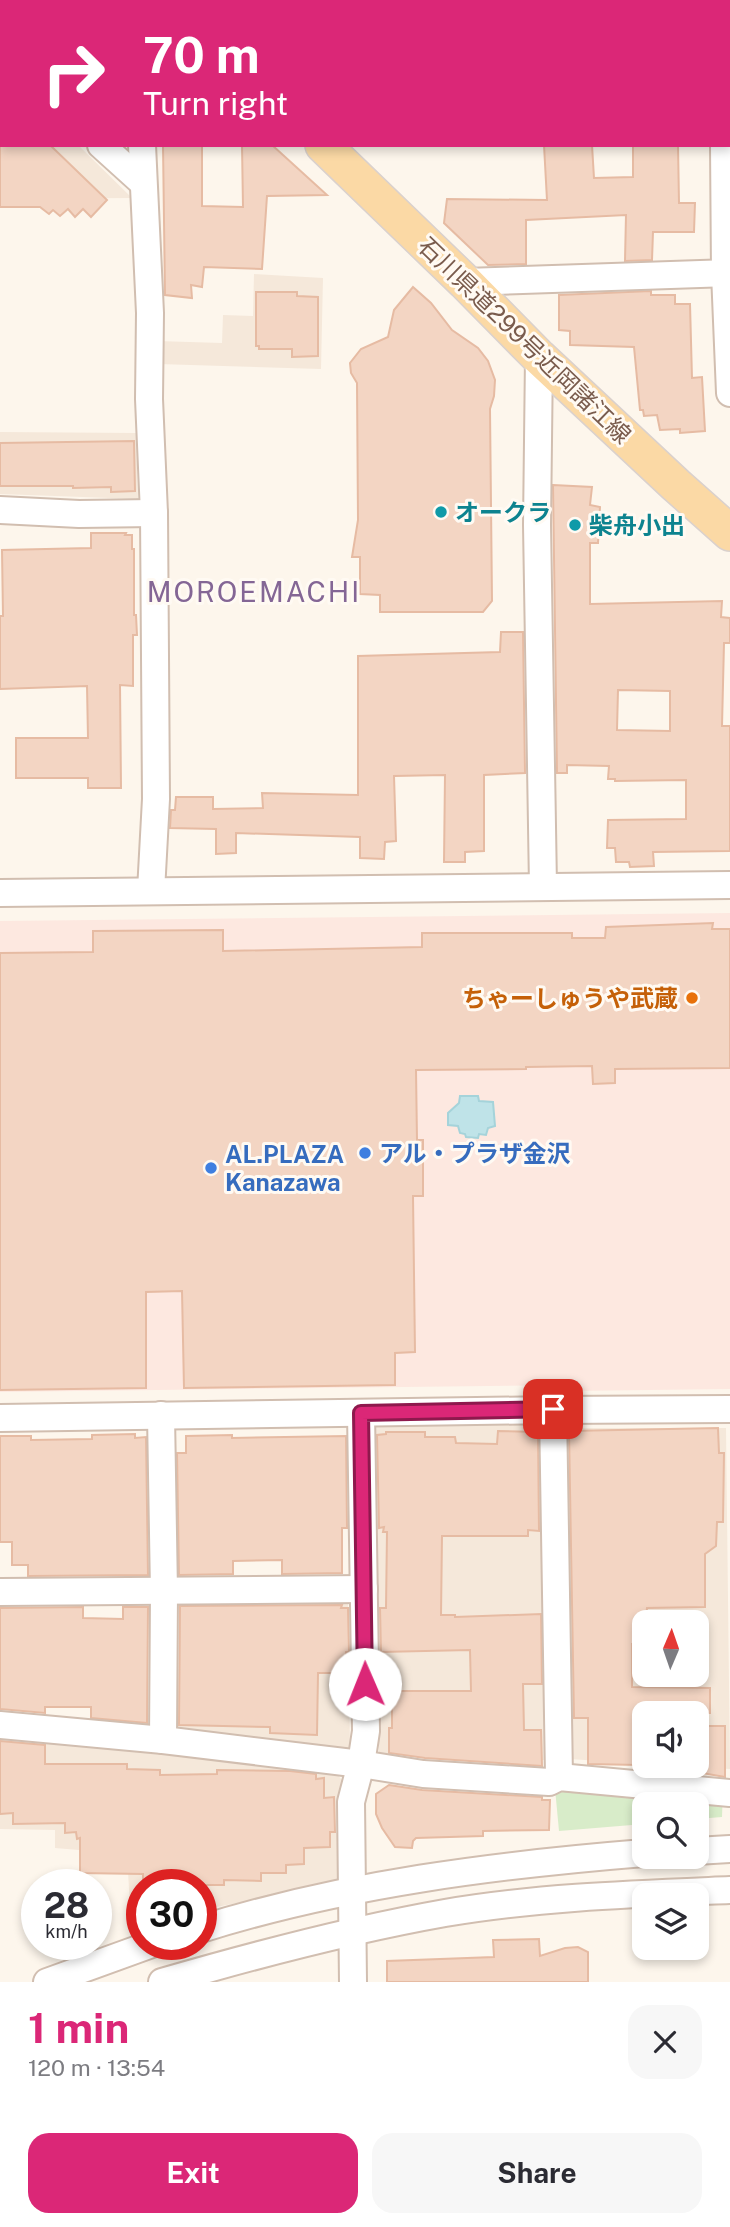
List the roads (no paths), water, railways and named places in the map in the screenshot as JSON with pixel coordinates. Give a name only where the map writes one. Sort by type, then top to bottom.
[{"type":"main road","name":"石川県道299号近岡諸江線","points":[[334,151],[539,357],[730,533]]},
{"type":"street","points":[[103,147],[143,183]]},
{"type":"street","points":[[142,147],[150,313],[149,399],[154,513],[156,799],[151,891]]},
{"type":"street","points":[[724,147],[730,393]]},
{"type":"street","points":[[465,282],[727,273]]},
{"type":"street","points":[[539,357],[537,525],[543,886]]},
{"type":"street","points":[[0,510],[79,514],[154,513]]},
{"type":"street","points":[[0,893],[730,885]]},
{"type":"street","points":[[553,1409],[559,1777]]},
{"type":"street","points":[[0,1418],[553,1409],[730,1409]]},
{"type":"street","points":[[353,1982],[351,1802],[366,1731],[361,1413]]},
{"type":"street","points":[[161,1415],[163,1740]]},
{"type":"street","points":[[0,1592],[363,1589]]},
{"type":"street","points":[[0,1725],[163,1740],[423,1774],[549,1782],[559,1777],[730,1793]]},
{"type":"street","points":[[709,1850],[730,1849]]},
{"type":"street","points":[[217,1925],[287,1906],[444,1875],[541,1862],[632,1854]]},
{"type":"street","points":[[162,1982],[352,1931],[447,1913],[536,1901],[730,1890]]},
{"type":"street","points":[[47,1982],[126,1953]]},
{"type":"water","points":[[460,1096],[478,1096],[479,1101],[493,1102],[495,1126],[488,1128],[486,1135],[479,1134],[478,1138],[466,1137],[460,1133],[458,1126],[448,1125],[448,1113],[459,1103]]},
{"type":"place","name":"オークラ","points":[[441,512]]},
{"type":"place","name":"柴舟小出","points":[[575,525]]},
{"type":"place","name":"ちゃーしゅうや武蔵","points":[[692,998]]},
{"type":"place","name":"アル・プラザ金沢","points":[[365,1153]]},
{"type":"place","name":"AL.PLAZA Kanazawa","points":[[211,1168]]},
{"type":"district","name":"MOROEMACHI","points":[[254,591]]}]
